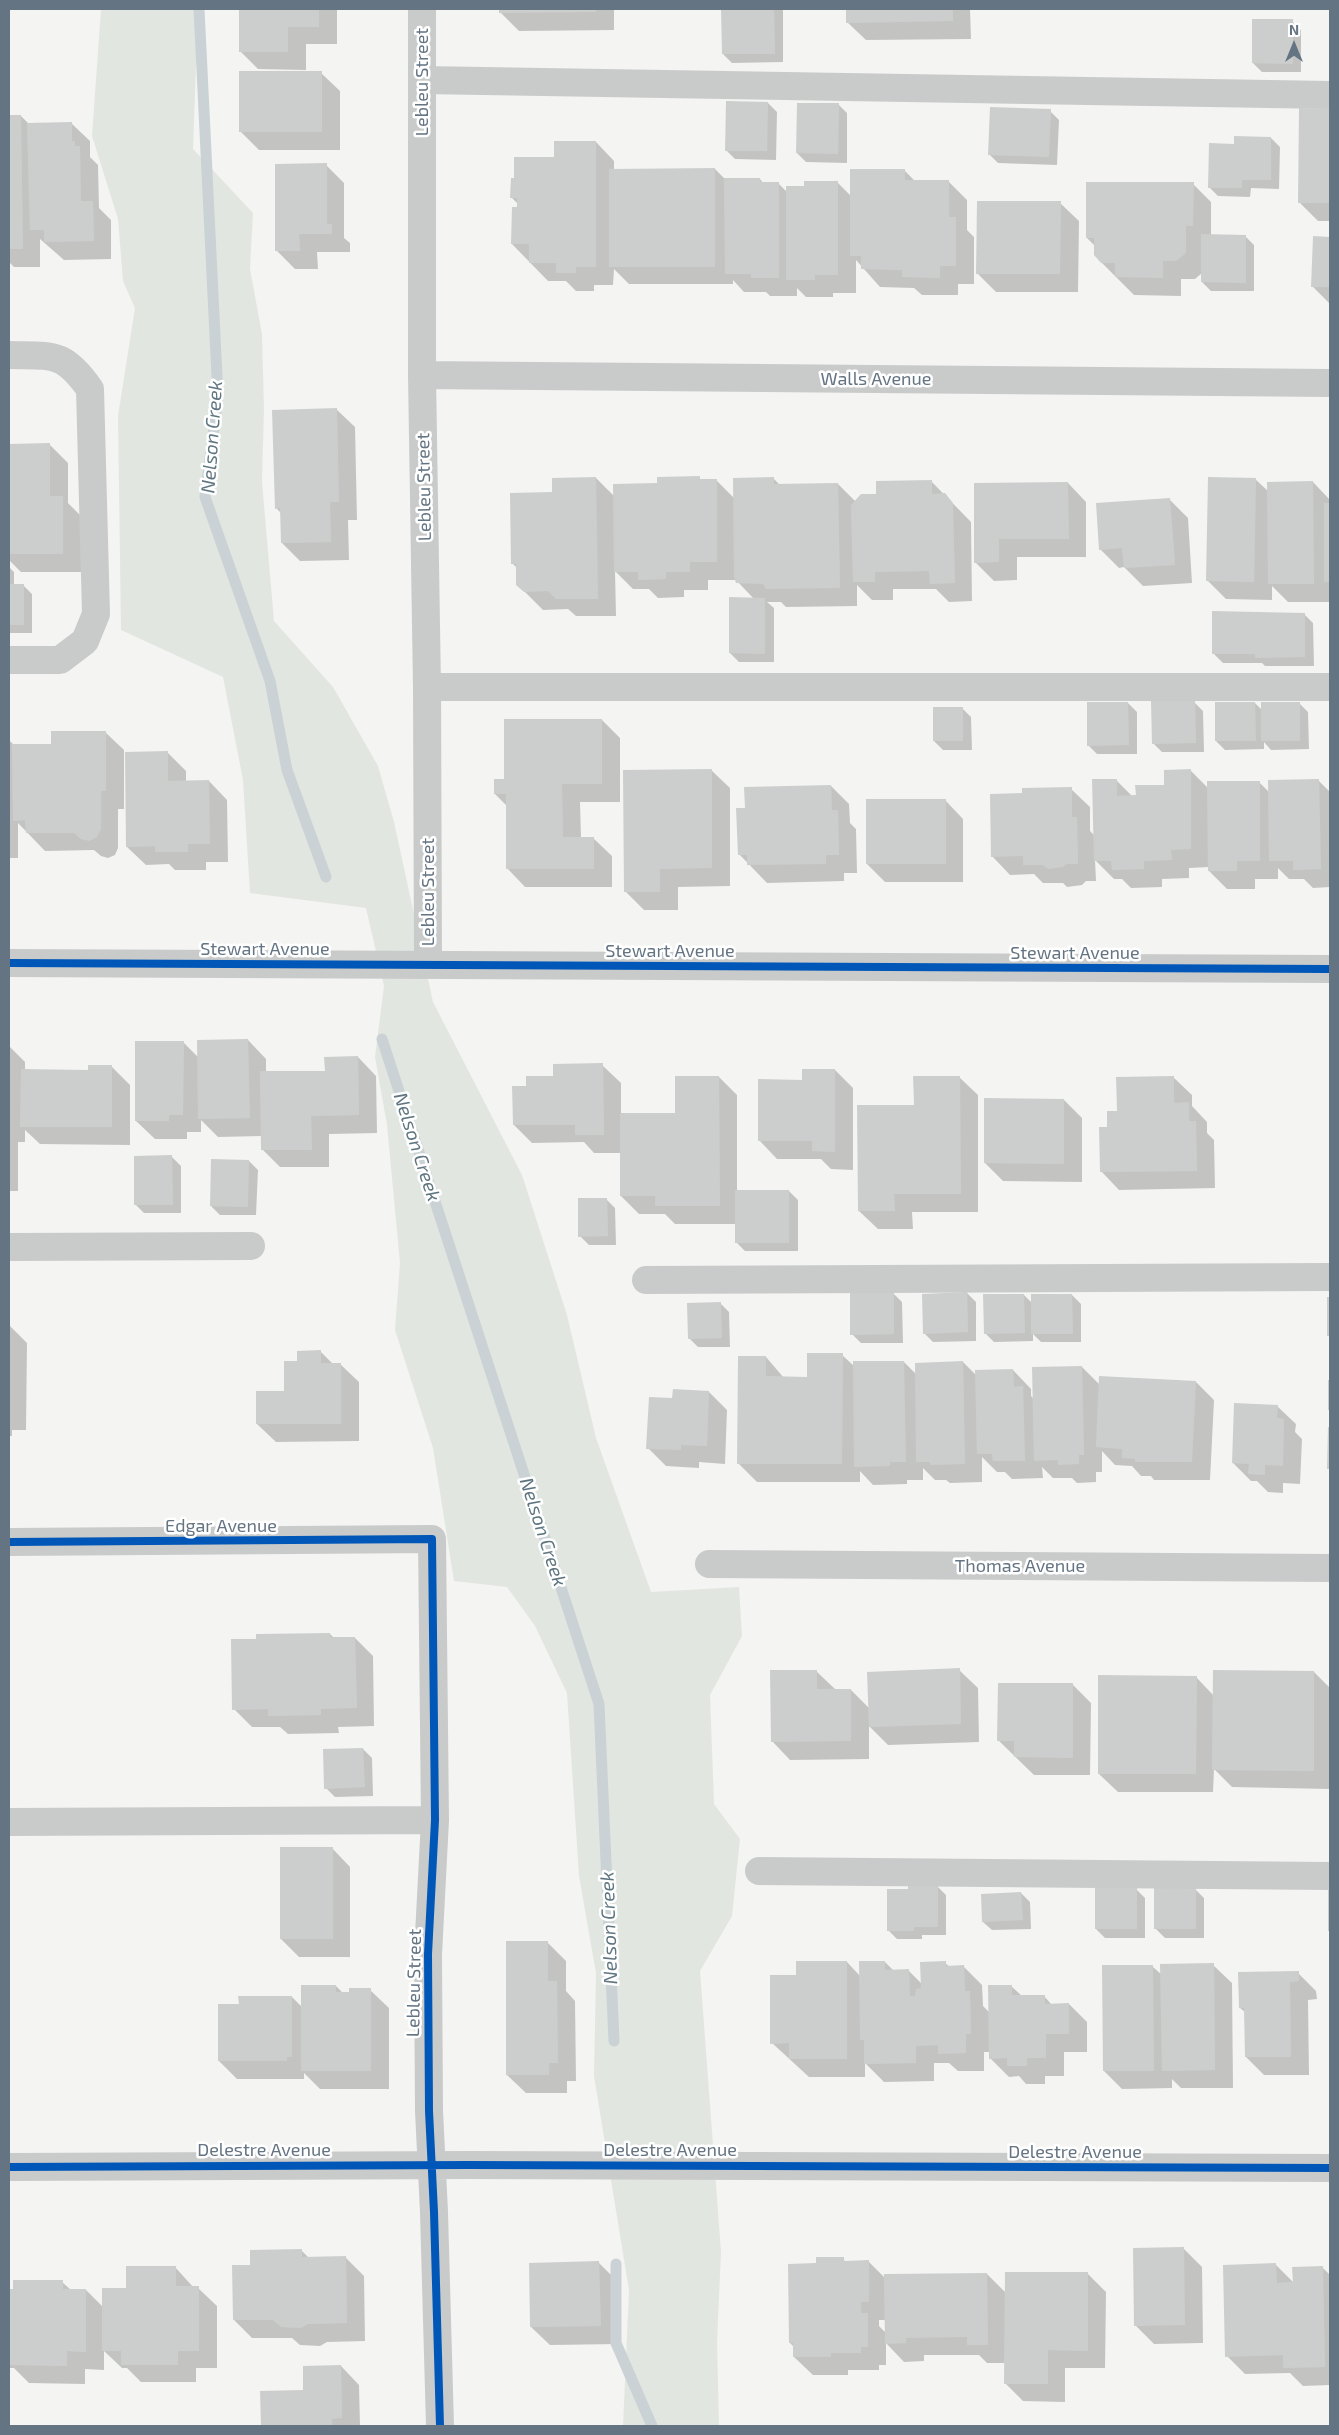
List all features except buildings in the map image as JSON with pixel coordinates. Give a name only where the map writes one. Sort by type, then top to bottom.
[{"type":"street","name":"Lebleu Street","points":[[422,9],[422,375],[427,687],[428,965]]},
{"type":"street","points":[[422,80],[1330,95]]},
{"type":"street","points":[[9,355],[54,356],[76,370],[90,390],[96,614],[85,641],[60,660],[9,660]]},
{"type":"street","name":"Walls Avenue","points":[[422,375],[1330,383]]},
{"type":"street","points":[[427,687],[1330,687]]},
{"type":"street","name":"Stewart Avenue","points":[[9,962],[1330,970]]},
{"type":"street","points":[[9,1247],[251,1246]]},
{"type":"street","points":[[646,1280],[1330,1277]]},
{"type":"street","name":"Lebleu Street","points":[[432,1539],[435,1820],[428,1954],[431,2165],[440,2426]]},
{"type":"street","name":"Edgar Avenue","points":[[9,1542],[432,1539]]},
{"type":"street","name":"Thomas Avenue","points":[[709,1564],[1330,1568]]},
{"type":"street","points":[[9,1822],[435,1820]]},
{"type":"street","points":[[759,1871],[1330,1876]]},
{"type":"street","name":"Delestre Avenue","points":[[9,2167],[431,2165],[1330,2168]]},
{"type":"shaded area","points":[[101,9],[198,9],[193,149],[253,213],[250,269],[262,334],[264,409],[262,482],[274,621],[333,687],[378,766],[394,822],[433,1002],[522,1175],[567,1315],[596,1438],[651,1592],[739,1587],[742,1636],[710,1695],[714,1804],[740,1839],[732,1916],[700,1971],[721,2252],[717,2342],[719,2426],[623,2426],[629,2290],[594,2076],[596,1973],[579,1876],[567,1693],[535,1626],[507,1587],[454,1581],[433,1448],[395,1330],[400,1263],[387,1125],[375,1057],[384,986],[366,908],[250,893],[243,780],[223,677],[121,630],[118,416],[135,308],[123,281],[118,219],[92,136]]},
{"type":"waterway","name":"Nelson Creek","points":[[199,9],[218,397],[205,497],[270,681],[287,770],[326,877]]},
{"type":"waterway","name":"Nelson Creek","points":[[382,1039],[599,1704],[614,2041]]},
{"type":"waterway","name":"Nelson Creek","points":[[616,2264],[616,2343],[652,2426]]},
{"type":"cycle path","points":[[9,963],[1330,969]]},
{"type":"cycle path","points":[[9,1542],[432,1539],[435,1820],[428,1954],[429,2111],[440,2426]]},
{"type":"cycle path","points":[[9,2167],[468,2165],[1330,2168]]}]
